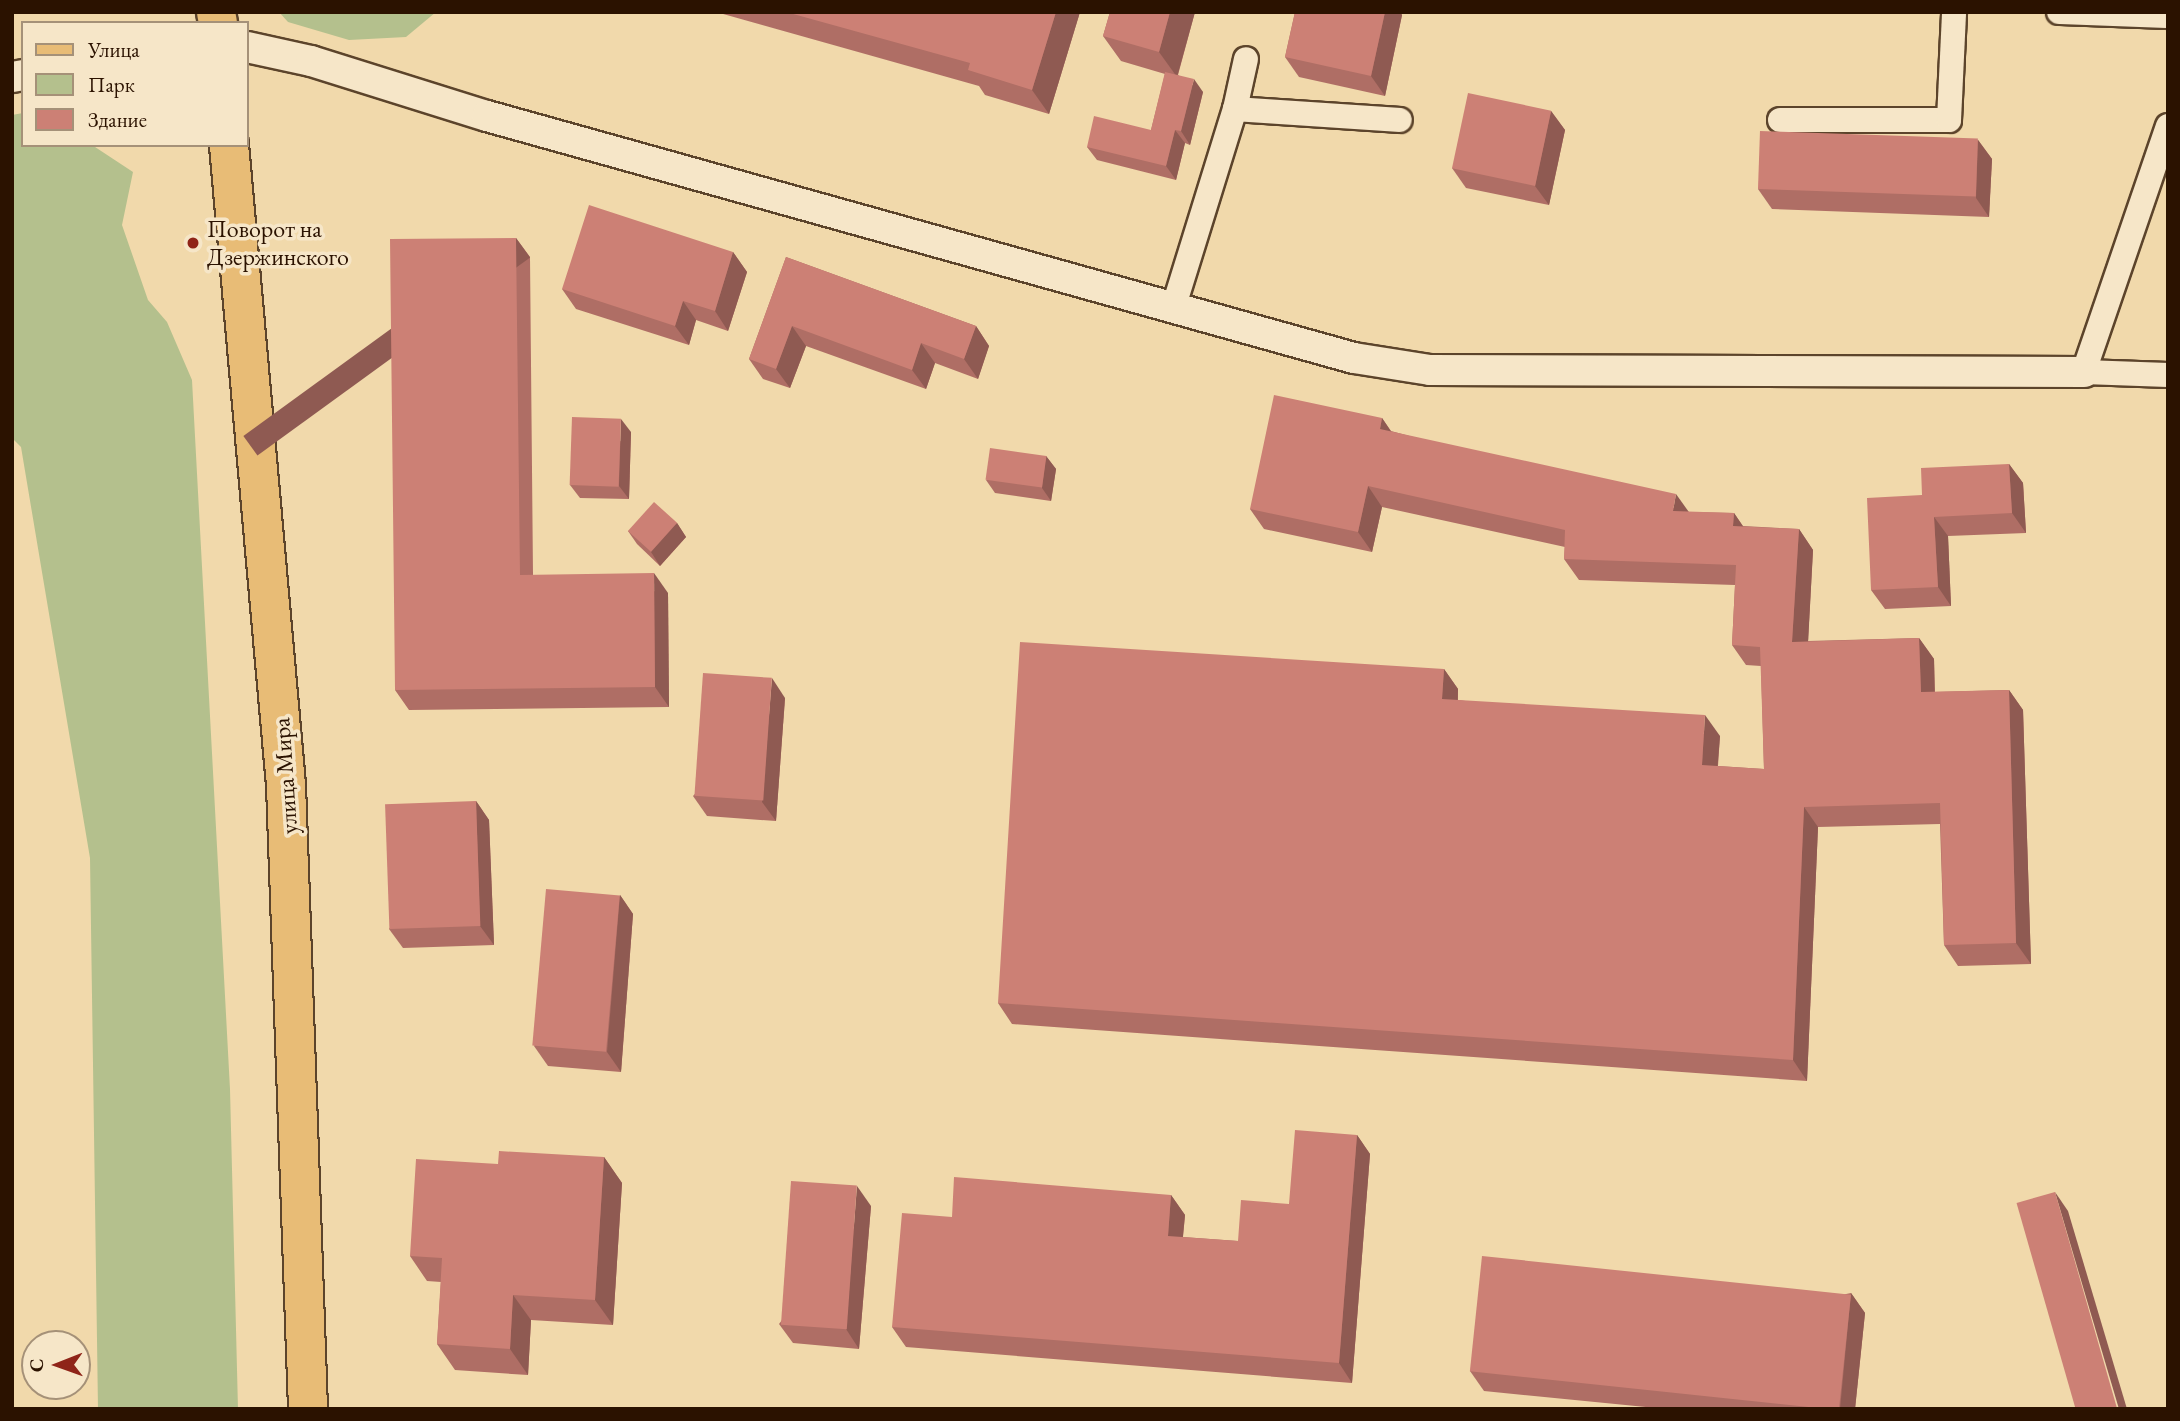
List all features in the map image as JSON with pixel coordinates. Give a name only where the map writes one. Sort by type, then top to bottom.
[{"type":"main road","name":"улица Мира","points":[[229,147],[287,799],[308,1409]]},
{"type":"street","points":[[1780,120],[1949,120],[1954,12]]},
{"type":"street","points":[[2059,12],[2168,16]]},
{"type":"street","points":[[248,47],[311,61],[487,116],[1299,346],[1430,370],[2168,374]]},
{"type":"street","points":[[1173,309],[1236,109],[1246,59]]},
{"type":"street","points":[[1236,109],[1400,120]]},
{"type":"street","points":[[2084,372],[2168,126]]},
{"type":"green space","points":[[279,12],[436,12],[406,37],[349,40],[288,22]]},
{"type":"green space","points":[[21,113],[21,147],[95,147],[133,172],[122,225],[148,300],[167,322],[192,380],[230,1089],[238,1409],[98,1409],[90,858],[21,447],[12,438],[12,115]]},
{"type":"building","points":[[786,12],[1056,12],[1032,90],[968,70],[970,63]]},
{"type":"building","points":[[1110,12],[1170,12],[1159,52],[1103,36]]},
{"type":"building","points":[[1295,12],[1385,12],[1371,76],[1285,57]]},
{"type":"building","points":[[1165,72],[1194,79],[1181,131],[1175,130],[1166,166],[1087,147],[1094,116],[1151,130]]},
{"type":"building","points":[[1468,93],[1551,111],[1535,186],[1452,168]]},
{"type":"building","points":[[1760,131],[1978,139],[1976,197],[1758,189]]},
{"type":"building","points":[[589,205],[733,252],[715,311],[683,301],[675,326],[562,289]]},
{"type":"building","points":[[516,238],[520,575],[654,573],[655,687],[395,690],[390,239]]},
{"type":"building","points":[[786,257],[976,326],[964,359],[921,343],[912,370],[792,326],[776,369],[749,359]]},
{"type":"building","points":[[1274,395],[1382,418],[1380,429],[1676,494],[1673,511],[1734,513],[1733,526],[1799,529],[1792,642],[1919,638],[1921,692],[2009,690],[2016,943],[1944,945],[1940,803],[1804,807],[1793,1060],[998,1003],[1020,642],[1444,669],[1442,699],[1705,715],[1702,765],[1764,769],[1760,647],[1732,645],[1736,565],[1564,559],[1565,530],[1368,486],[1358,532],[1250,509]]},
{"type":"building","points":[[572,417],[621,419],[619,487],[570,485]]},
{"type":"building","points":[[990,448],[1046,456],[1042,488],[986,480]]},
{"type":"building","points":[[2009,464],[2012,513],[1934,517],[1938,587],[1871,590],[1867,498],[1922,495],[1921,468]]},
{"type":"building","points":[[654,502],[677,523],[651,552],[628,531]]},
{"type":"building","points":[[703,673],[772,678],[763,801],[694,796]]},
{"type":"building","points":[[476,801],[480,926],[389,929],[385,804]]},
{"type":"building","points":[[546,889],[620,895],[606,1052],[532,1045]]},
{"type":"building","points":[[1295,1130],[1357,1135],[1339,1363],[892,1327],[902,1213],[952,1217],[954,1177],[1171,1195],[1168,1236],[1238,1241],[1241,1200],[1289,1204]]},
{"type":"building","points":[[499,1151],[604,1157],[595,1300],[513,1295],[510,1349],[437,1344],[442,1258],[410,1256],[416,1159],[498,1164]]},
{"type":"building","points":[[791,1181],[857,1186],[847,1329],[781,1325]]},
{"type":"building","points":[[2055,1192],[2117,1409],[2076,1409],[2017,1203]]},
{"type":"building","points":[[1482,1256],[1851,1295],[1839,1409],[1470,1371]]},
{"type":"place","name":"Поворот на Дзержинского","points":[[193,243]]}]
